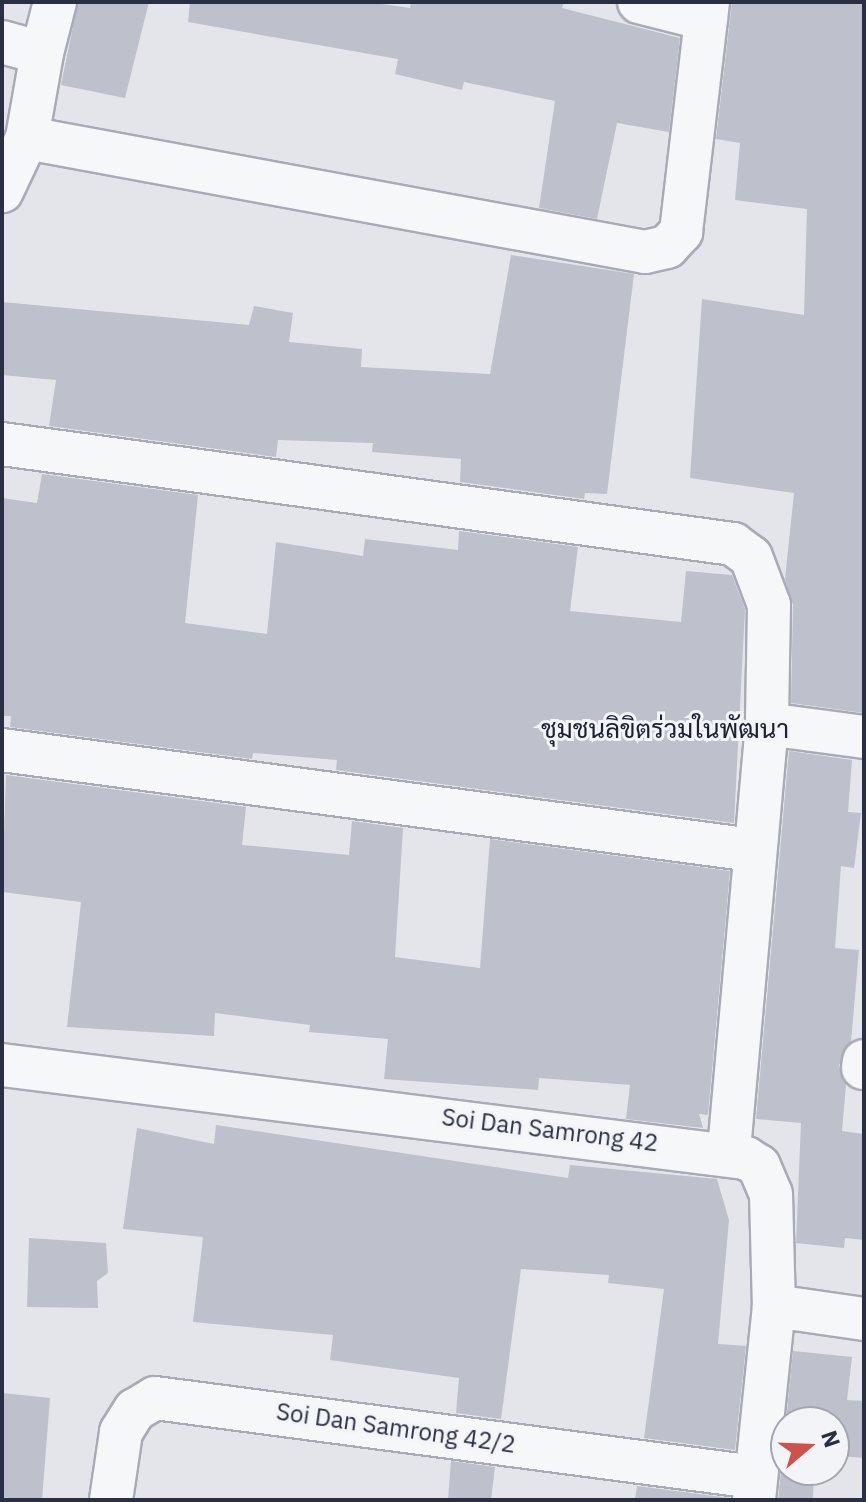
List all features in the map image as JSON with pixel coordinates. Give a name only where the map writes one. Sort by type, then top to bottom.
[{"type":"street","points":[[2,191],[27,138],[42,53],[55,2]]},
{"type":"street","points":[[27,138],[645,252],[667,247],[681,232],[707,11],[639,2]]},
{"type":"street","points":[[2,42],[42,53]]},
{"type":"street","points":[[2,444],[733,544],[751,557],[762,575],[769,605],[767,724],[752,850],[729,1151]]},
{"type":"street","points":[[767,724],[864,737]]},
{"type":"street","points":[[2,750],[752,850]]},
{"type":"street","points":[[863,1068],[864,1061]]},
{"type":"street","name":"Soi Dan Samrong 42","points":[[2,1065],[729,1151],[759,1166],[767,1180],[774,1306],[754,1489]]},
{"type":"street","points":[[774,1306],[864,1319]]},
{"type":"street","name":"Soi Dan Samrong 42/2","points":[[111,1500],[121,1432],[135,1410],[155,1398],[754,1489]]},
{"type":"building","points":[[78,2],[149,2],[125,98],[61,85]]},
{"type":"building","points":[[190,2],[368,2],[410,8],[411,2],[564,2],[562,8],[680,38],[669,132],[617,123],[597,219],[539,208],[555,101],[464,82],[462,90],[395,74],[398,59],[188,22]]},
{"type":"building","points":[[732,2],[864,2],[864,713],[791,703],[793,605],[785,579],[794,493],[690,478],[702,299],[804,315],[807,209],[735,200],[740,143],[716,139]]},
{"type":"building","points":[[511,255],[634,274],[607,494],[585,493],[584,499],[460,482],[461,459],[372,452],[373,443],[278,440],[276,457],[49,426],[56,380],[2,375],[2,302],[249,325],[254,306],[293,313],[289,342],[362,349],[361,367],[490,374]]},
{"type":"building","points":[[42,474],[198,495],[185,623],[267,634],[276,542],[363,556],[365,539],[458,550],[459,531],[578,547],[570,611],[681,622],[686,571],[732,575],[745,609],[734,823],[336,770],[337,760],[253,753],[252,759],[10,727],[11,716],[2,716],[2,498],[37,503]]},
{"type":"building","points":[[789,751],[852,760],[848,812],[861,813],[854,868],[841,866],[835,948],[859,950],[851,1042],[839,1065],[846,1085],[842,1131],[864,1134],[864,1240],[845,1238],[844,1248],[796,1243],[801,1123],[756,1119]]},
{"type":"building","points":[[6,775],[246,807],[242,845],[349,855],[352,821],[403,828],[395,957],[480,968],[490,839],[730,871],[708,1115],[699,1114],[703,1128],[626,1119],[630,1085],[539,1078],[538,1090],[384,1079],[388,1039],[309,1032],[310,1025],[215,1013],[214,1036],[67,1027],[81,902],[2,892]]},
{"type":"building","points":[[216,1125],[568,1178],[570,1165],[717,1179],[729,1220],[718,1344],[746,1346],[735,1450],[644,1438],[664,1289],[608,1283],[609,1275],[521,1269],[501,1419],[456,1413],[459,1378],[330,1360],[333,1335],[193,1322],[203,1237],[123,1229],[137,1128],[214,1144]]},
{"type":"building","points":[[29,1238],[106,1243],[108,1273],[97,1281],[98,1308],[27,1307]]},
{"type":"building","points":[[793,1351],[852,1357],[847,1400],[864,1401],[864,1458],[850,1457],[850,1406],[788,1406]]},
{"type":"building","points":[[2,1393],[50,1398],[42,1500],[2,1500]]},
{"type":"building","points":[[451,1461],[495,1467],[491,1500],[448,1500]]},
{"type":"building","points":[[637,1486],[730,1498],[730,1500],[635,1500]]},
{"type":"building","points":[[779,1486],[813,1486],[813,1500],[778,1500]]},
{"type":"district","name":"ชุมชนลิขิตร่วมในพัฒนา","points":[[665,729]]}]
